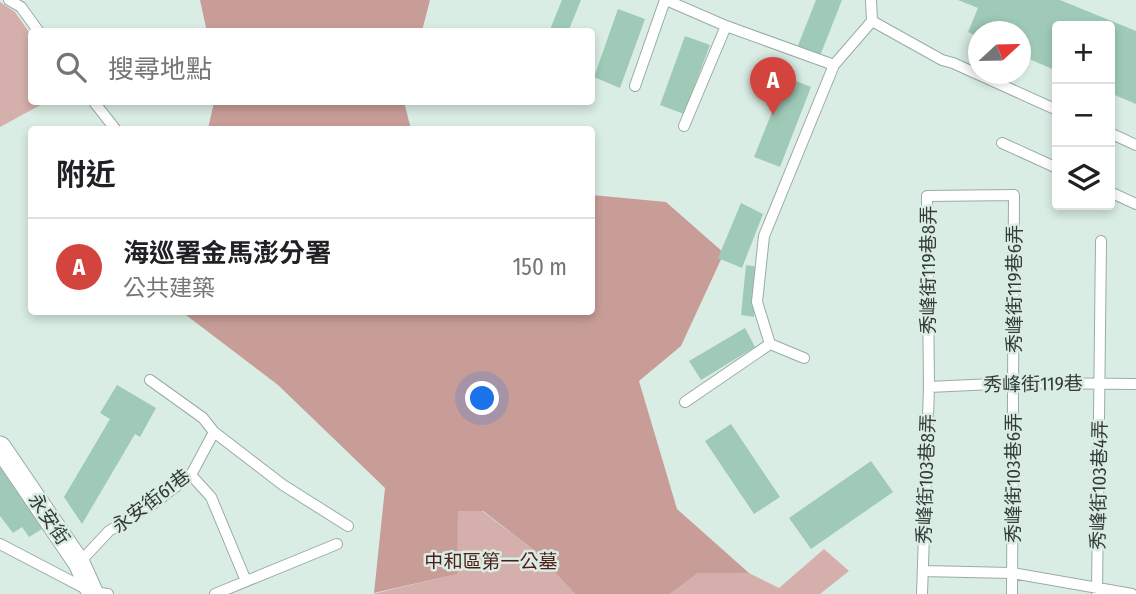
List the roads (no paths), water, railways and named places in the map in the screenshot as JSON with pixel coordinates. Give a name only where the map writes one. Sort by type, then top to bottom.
[{"type":"street","name":"永安街","points":[[0,447],[98,593]]},
{"type":"lane","points":[[9,0],[21,8],[36,28]]},
{"type":"lane","points":[[635,86],[665,0],[726,26],[834,65]]},
{"type":"lane","points":[[770,344],[757,302],[764,236],[834,65],[872,22],[871,0]]},
{"type":"lane","points":[[872,22],[942,60],[1052,108]]},
{"type":"lane","points":[[684,126],[726,26]]},
{"type":"lane","points":[[96,105],[113,126]]},
{"type":"lane","points":[[1115,135],[1136,145]]},
{"type":"lane","points":[[1002,143],[1052,166]]},
{"type":"lane","points":[[1115,194],[1136,204]]},
{"type":"lane","name":"秀峰街119巷6弄","points":[[1014,195],[1014,383]]},
{"type":"lane","name":"秀峰街119巷8弄","points":[[929,387],[928,197],[1014,195]]},
{"type":"lane","name":"秀峰街103巷4弄","points":[[1098,591],[1101,241]]},
{"type":"lane","points":[[770,344],[804,358]]},
{"type":"lane","points":[[685,402],[770,344]]},
{"type":"lane","points":[[150,380],[203,418],[214,432],[283,485],[348,526]]},
{"type":"lane","name":"秀峰街119巷","points":[[929,387],[1014,383],[1136,384]]},
{"type":"lane","name":"秀峰街103巷6弄","points":[[1012,594],[1014,383]]},
{"type":"lane","name":"秀峰街103巷8弄","points":[[922,594],[929,387]]},
{"type":"lane","name":"永安街61巷","points":[[79,563],[109,531],[153,504],[191,475],[214,432]]},
{"type":"lane","points":[[191,475],[211,497],[246,581]]},
{"type":"lane","points":[[0,544],[98,593]]},
{"type":"lane","points":[[215,594],[337,544]]},
{"type":"lane","points":[[923,571],[1012,573],[1098,591],[1132,594]]},
{"type":"place","name":"海巡署金馬澎分署","points":[[773,115]]},
{"type":"park label","name":"中和區第一公墓","points":[[491,561]]}]
